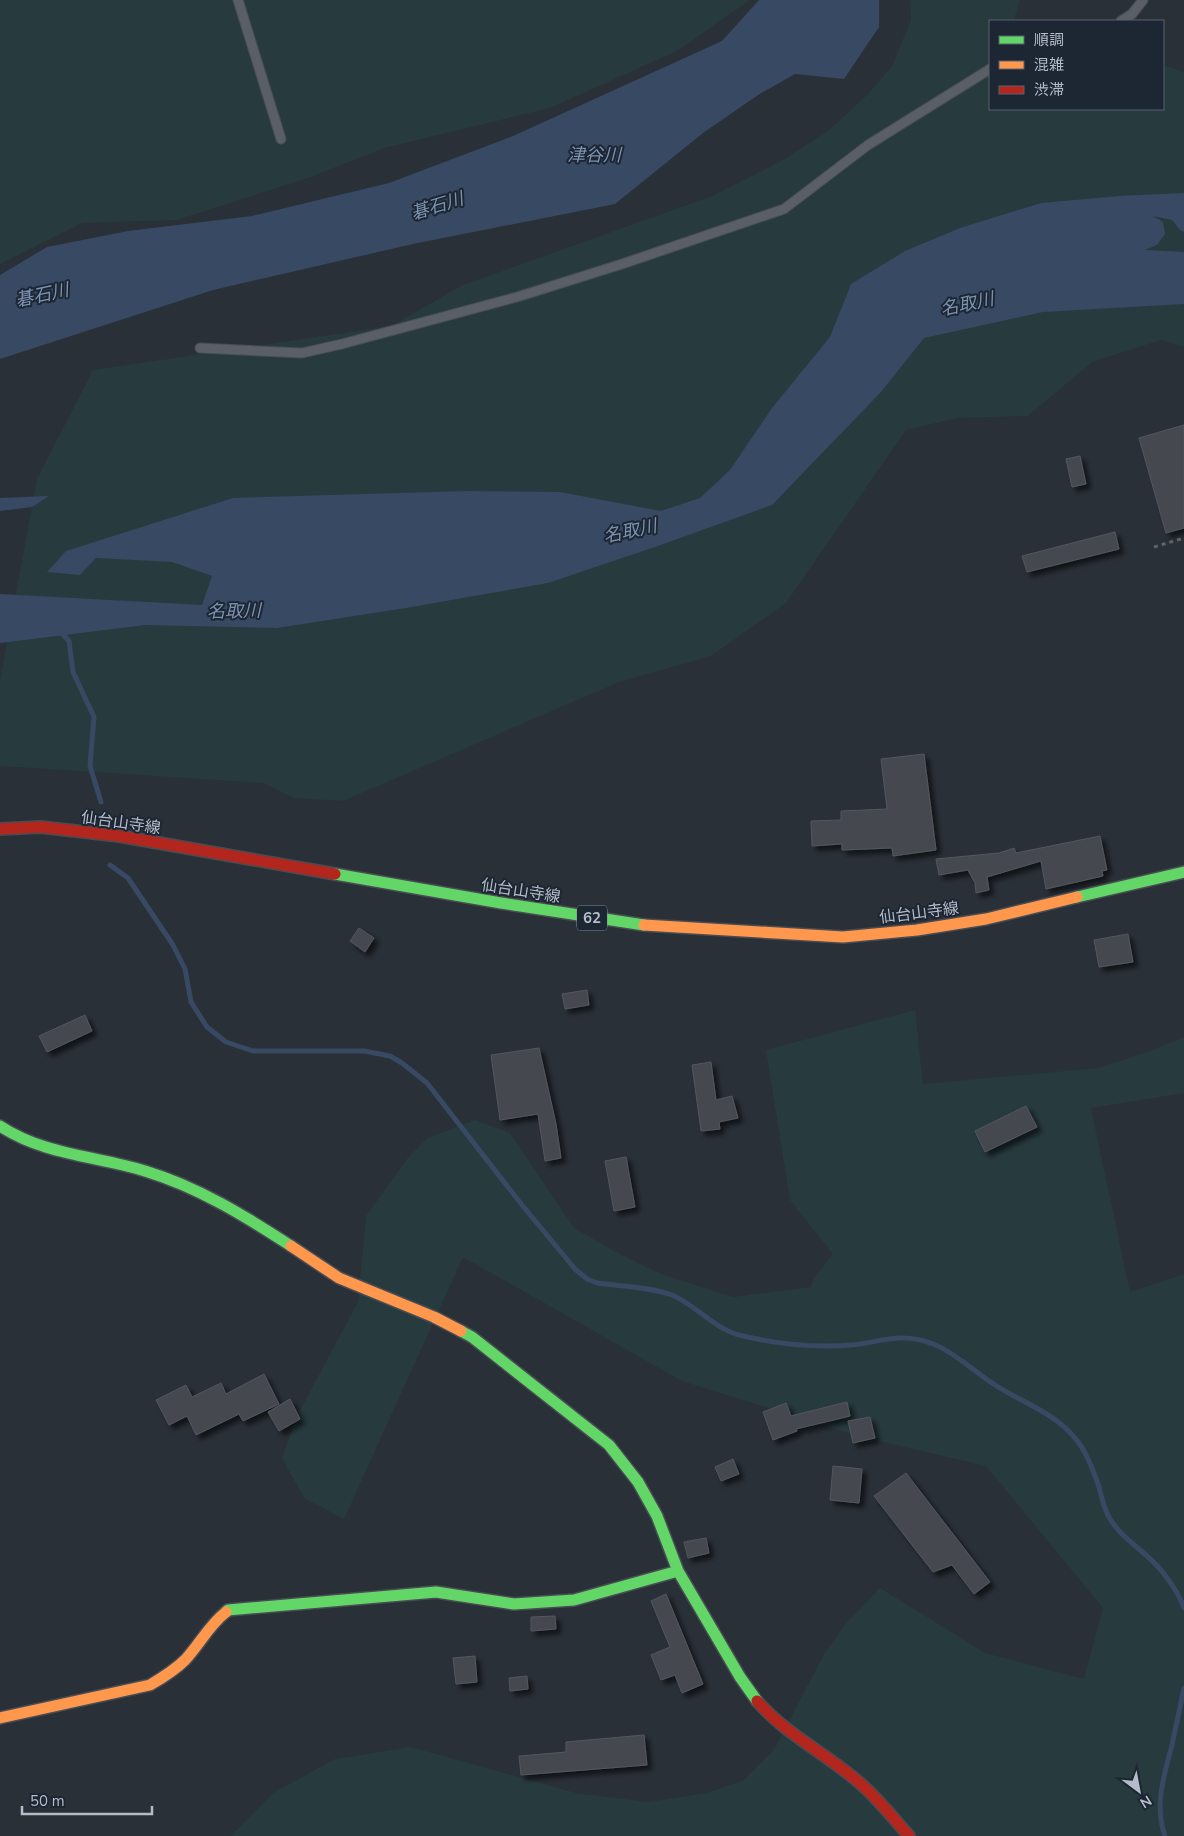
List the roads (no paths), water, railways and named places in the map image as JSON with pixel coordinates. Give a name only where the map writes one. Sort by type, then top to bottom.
[{"type":"street","name":"仙台山寺線","points":[[0,829],[41,827],[119,836],[500,903],[634,924],[842,937],[917,930],[986,919],[1184,872]]},
{"type":"street","points":[[0,1126],[25,1142],[55,1151],[104,1160],[169,1179],[221,1202],[339,1278],[434,1316],[472,1337],[608,1445],[638,1482],[657,1516],[678,1571],[740,1677],[758,1703],[789,1731],[863,1785],[909,1836]]},
{"type":"street","points":[[0,1718],[150,1685],[163,1679],[185,1660],[228,1610],[436,1592],[514,1604],[574,1600],[678,1571]]},
{"type":"lane","points":[[238,0],[281,140]]},
{"type":"lane","points":[[1123,20],[1132,14],[1143,0]]},
{"type":"lane","points":[[200,348],[302,353],[342,344],[526,294],[622,264],[784,209],[868,145],[989,70]]},
{"type":"water","name":"津谷川","points":[[759,0],[879,0],[879,27],[844,79],[795,74],[758,95],[703,133],[615,204],[413,244],[213,290],[0,359],[0,275],[47,247],[128,231],[252,216],[389,183],[513,136],[722,41]]},
{"type":"water","name":"名取川","points":[[1184,193],[1184,232],[1172,220],[1153,216],[1163,222],[1165,234],[1157,245],[1145,250],[1184,252],[1184,304],[1043,312],[924,338],[881,392],[772,505],[548,583],[277,628],[145,625],[0,643],[0,594],[202,605],[212,576],[172,562],[96,558],[80,575],[47,572],[66,551],[233,498],[467,491],[560,492],[661,511],[700,498],[730,470],[772,408],[830,337],[851,284],[905,251],[960,228],[1041,203],[1119,196]]},
{"type":"water","points":[[49,496],[32,507],[0,511],[0,498]]},
{"type":"waterway","points":[[60,631],[69,641],[73,672],[94,717],[90,766],[101,802]]},
{"type":"waterway","points":[[110,865],[128,878],[173,945],[185,969],[191,1002],[207,1027],[226,1042],[253,1051],[364,1051],[390,1056],[402,1063],[427,1083],[522,1205],[575,1269],[587,1279],[597,1283],[664,1292],[681,1299],[730,1332],[767,1341],[795,1345],[824,1346],[858,1344],[897,1338],[929,1342],[951,1353],[1003,1390],[1046,1413],[1065,1428],[1078,1442],[1086,1454],[1110,1519],[1123,1535],[1153,1561],[1163,1573],[1184,1608]]},
{"type":"waterway","points":[[1165,1836],[1160,1813],[1161,1790],[1184,1688]]},
{"type":"water label","name":"碁石川","points":[[437,206]]},
{"type":"water label","name":"碁石川","points":[[42,295]]}]
